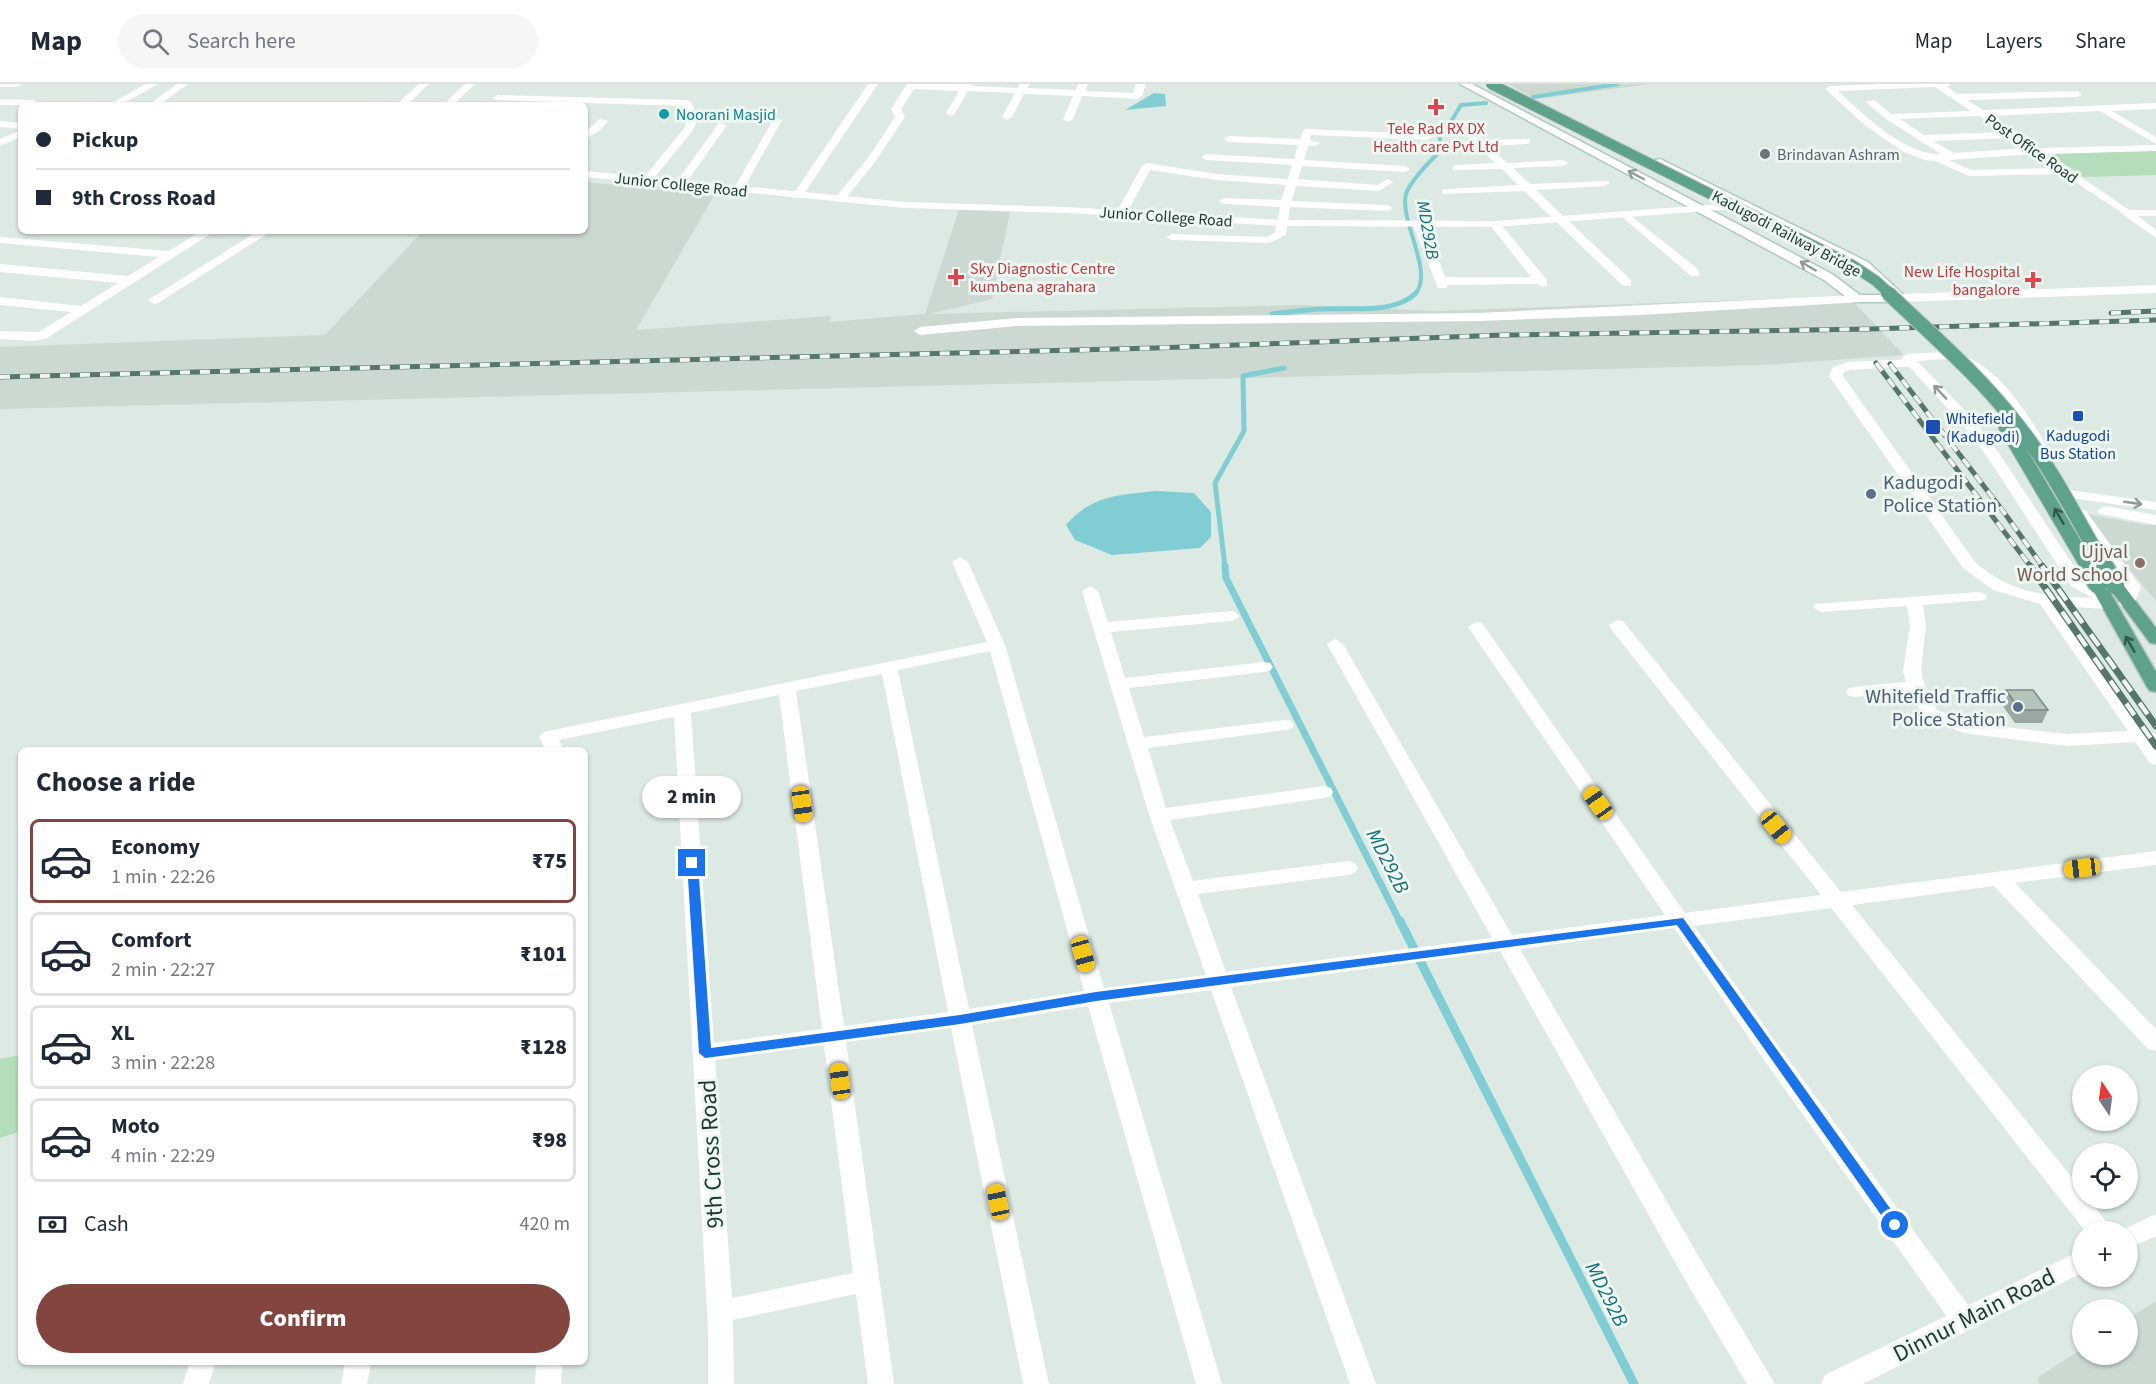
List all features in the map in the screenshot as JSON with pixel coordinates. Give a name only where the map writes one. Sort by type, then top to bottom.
[{"type":"main road","points":[[1478,84],[1781,235],[1855,275],[1964,380],[2001,420],[2106,593],[2156,687]]},
{"type":"main road","name":"Kadugodi Railway Bridge","points":[[1491,84],[1852,264],[1876,281],[1977,377],[2019,426],[2041,457],[2106,593],[2127,603],[2156,639]]},
{"type":"street","points":[[0,84],[17,84]]},
{"type":"street","points":[[119,102],[153,84]]},
{"type":"street","points":[[157,102],[183,84]]},
{"type":"street","points":[[404,102],[424,84]]},
{"type":"street","points":[[451,102],[470,84]]},
{"type":"street","points":[[495,102],[511,84]]},
{"type":"street","points":[[797,196],[873,84]]},
{"type":"street","points":[[839,200],[874,158],[890,133],[900,117],[896,109],[911,85],[1081,89],[1137,96],[1141,84]]},
{"type":"street","points":[[1465,84],[1819,273],[1857,299]]},
{"type":"street","points":[[1498,84],[1864,264],[1901,298]]},
{"type":"street","name":"Post Office Road","points":[[1936,84],[2015,135],[2034,151],[2156,235]]},
{"type":"street","points":[[1948,84],[1830,89],[1869,125],[1908,150],[1922,156],[1956,163],[2034,151],[2156,148]]},
{"type":"street","points":[[2061,84],[2156,141]]},
{"type":"street","points":[[951,113],[966,86]]},
{"type":"street","points":[[1007,117],[1023,87]]},
{"type":"street","points":[[1068,119],[1081,89]]},
{"type":"street","points":[[1957,97],[2077,94]]},
{"type":"street","points":[[0,102],[18,103]]},
{"type":"street","points":[[588,102],[687,103],[692,120],[690,128],[646,180]]},
{"type":"street","points":[[1871,102],[1969,173],[2061,168]]},
{"type":"street","points":[[1889,117],[2156,106]]},
{"type":"street","points":[[738,190],[777,120]]},
{"type":"street","points":[[588,133],[596,129],[603,121]]},
{"type":"street","points":[[0,124],[18,126]]},
{"type":"street","points":[[680,184],[722,125]]},
{"type":"street","points":[[2139,131],[2156,130]]},
{"type":"street","points":[[1172,237],[1269,240],[1280,235],[1291,183],[1307,132],[1427,137]]},
{"type":"street","points":[[0,143],[18,134]]},
{"type":"street","points":[[1471,134],[1556,218],[1627,283]]},
{"type":"street","points":[[1923,138],[2015,135]]},
{"type":"street","points":[[1229,139],[1351,145]]},
{"type":"street","points":[[1480,143],[1526,141]]},
{"type":"street","points":[[1206,157],[1405,169]]},
{"type":"street","points":[[1457,168],[1563,162]]},
{"type":"street","points":[[1122,213],[1147,166],[1216,177],[1291,183],[1379,188],[1388,182]]},
{"type":"street","name":"Junior College Road","points":[[588,174],[906,205],[1122,213],[1281,223],[1495,224],[1748,205]]},
{"type":"street","points":[[1446,192],[1605,183]]},
{"type":"street","points":[[1224,201],[1388,208]]},
{"type":"street","points":[[2127,213],[2156,213]]},
{"type":"street","points":[[1625,214],[1695,273]]},
{"type":"street","points":[[1419,225],[1442,283],[1542,281],[1495,224]]},
{"type":"street","points":[[0,335],[37,337],[204,234]]},
{"type":"street","points":[[154,300],[261,234]]},
{"type":"street","points":[[0,240],[171,255]]},
{"type":"street","points":[[0,268],[130,280]]},
{"type":"street","points":[[920,331],[1017,322],[1478,317],[1857,299],[2156,289]]},
{"type":"street","points":[[0,301],[84,310]]},
{"type":"street","points":[[2106,593],[2077,583],[1994,456],[1967,421],[1907,358],[1962,357],[1981,370],[2026,421],[2072,500],[2133,586],[2127,603]]},
{"type":"street","points":[[1912,363],[1848,366],[1838,370],[1836,376],[1974,571],[2008,591],[2046,601],[2106,593]]},
{"type":"street","points":[[2072,500],[2156,506]]},
{"type":"street","points":[[2072,500],[2156,520]]},
{"type":"street","points":[[960,562],[998,645],[1046,824],[1209,1384]]},
{"type":"street","points":[[1090,591],[1159,815],[1363,1384]]},
{"type":"street","points":[[1821,607],[1979,597]]},
{"type":"street","points":[[1914,601],[1918,625],[1912,671],[1916,686],[1930,713],[1963,728],[2067,740],[2148,738]]},
{"type":"street","points":[[2046,601],[2148,738],[2156,759]]},
{"type":"street","points":[[1102,628],[1232,616]]},
{"type":"street","points":[[1617,625],[2092,1221]]},
{"type":"street","points":[[1476,627],[1679,921],[1964,1320]]},
{"type":"street","points":[[1335,644],[1693,1270],[1762,1384]]},
{"type":"street","points":[[553,747],[548,737],[998,645]]},
{"type":"street","points":[[888,666],[1036,1384]]},
{"type":"street","points":[[1119,684],[1264,667]]},
{"type":"street","points":[[1856,693],[1916,686]]},
{"type":"street","points":[[787,687],[881,1384]]},
{"type":"street","name":"9th Cross Road","points":[[682,709],[720,1312],[721,1384]]},
{"type":"street","points":[[1137,744],[1285,725]]},
{"type":"street","points":[[1159,815],[1324,792]]},
{"type":"street","points":[[705,1053],[960,1019],[1096,997],[2156,858]]},
{"type":"street","points":[[1186,889],[1348,868]]},
{"type":"street","points":[[1999,879],[2156,1043]]},
{"type":"street","points":[[2138,1233],[2156,1224]]},
{"type":"street","name":"Dinnur Main Road","points":[[1834,1384],[2072,1266]]},
{"type":"street","points":[[720,1312],[867,1281]]},
{"type":"street","points":[[196,1384],[202,1365]]},
{"type":"street","points":[[354,1384],[357,1365]]},
{"type":"street","points":[[548,1384],[549,1365]]},
{"type":"shaded area","points":[[1508,84],[1649,84],[1536,99]]},
{"type":"shaded area","points":[[588,182],[715,194],[636,330],[831,316],[829,322],[925,314],[959,210],[1010,212],[992,299],[930,314],[1301,305],[1438,311],[1848,296],[1904,355],[1763,365],[0,409],[0,347],[325,335],[420,234],[588,234]]},
{"type":"shaded area","name":"Ujjval World School","points":[[2082,513],[2145,525],[2156,524],[2156,601]]},
{"type":"shaded area","points":[[2156,1301],[2156,1384],[2039,1384],[2038,1377],[2072,1355],[2072,1365],[2138,1365],[2138,1313]]},
{"type":"green space","points":[[2156,150],[2156,175],[2084,177],[2048,153]]},
{"type":"green space","points":[[18,1056],[18,1132],[0,1138],[0,1059]]},
{"type":"water","points":[[1154,93],[1165,94],[1166,106],[1125,110]]},
{"type":"water","points":[[1156,491],[1194,493],[1211,512],[1211,537],[1200,548],[1112,555],[1075,540],[1066,525],[1076,515],[1096,502],[1107,498]]},
{"type":"building","points":[[2006,690],[2033,690],[2048,710],[2020,710]]},
{"type":"waterway","name":"MD292B","points":[[1533,97],[1618,84]]},
{"type":"waterway","name":"MD292B","points":[[1415,294],[1420,285],[1421,274],[1407,218],[1406,194],[1416,177],[1441,150],[1439,130],[1452,120],[1461,105],[1486,103]]},
{"type":"waterway","name":"MD292B","points":[[1272,314],[1320,309],[1384,307],[1407,300],[1415,294]]},
{"type":"waterway","name":"MD292B","points":[[1225,567],[1215,483],[1244,431],[1243,376],[1284,368]]},
{"type":"waterway","name":"MD292B","points":[[1225,566],[1226,578],[1400,922]]},
{"type":"waterway","name":"MD292B","points":[[1400,921],[1634,1384]]},
{"type":"railway","points":[[2111,313],[2156,311]]},
{"type":"railway","points":[[0,377],[1155,348],[1504,335],[1870,329],[2156,320]]},
{"type":"railway","points":[[1876,363],[2031,567]]},
{"type":"railway","points":[[1890,364],[2043,567]]},
{"type":"railway","points":[[2030,566],[2156,746]]},
{"type":"railway","points":[[2042,566],[2156,726]]},
{"type":"place","name":"Tele Rad RX DX Health care Pvt Ltd","points":[[1436,107]]},
{"type":"place","name":"Noorani Masjid","points":[[664,114]]},
{"type":"place","name":"Brindavan Ashram","points":[[1765,154]]},
{"type":"place","name":"Sky Diagnostic Centre kumbena agrahara","points":[[956,277]]},
{"type":"place","name":"New Life Hospital bangalore","points":[[2033,280]]},
{"type":"place","name":"Kadugodi Bus Station","points":[[2078,416]]},
{"type":"place","name":"Whitefield (Kadugodi)","points":[[1933,427]]},
{"type":"place","name":"Kadugodi Police Station","points":[[1871,494]]},
{"type":"place","name":"Ujjval World School","points":[[2140,563]]},
{"type":"place","name":"Whitefield Traffic Police Station","points":[[2018,707]]},
{"type":"route","points":[[692,863],[705,1053],[960,1019],[1096,997],[1679,921],[1895,1225]]}]
